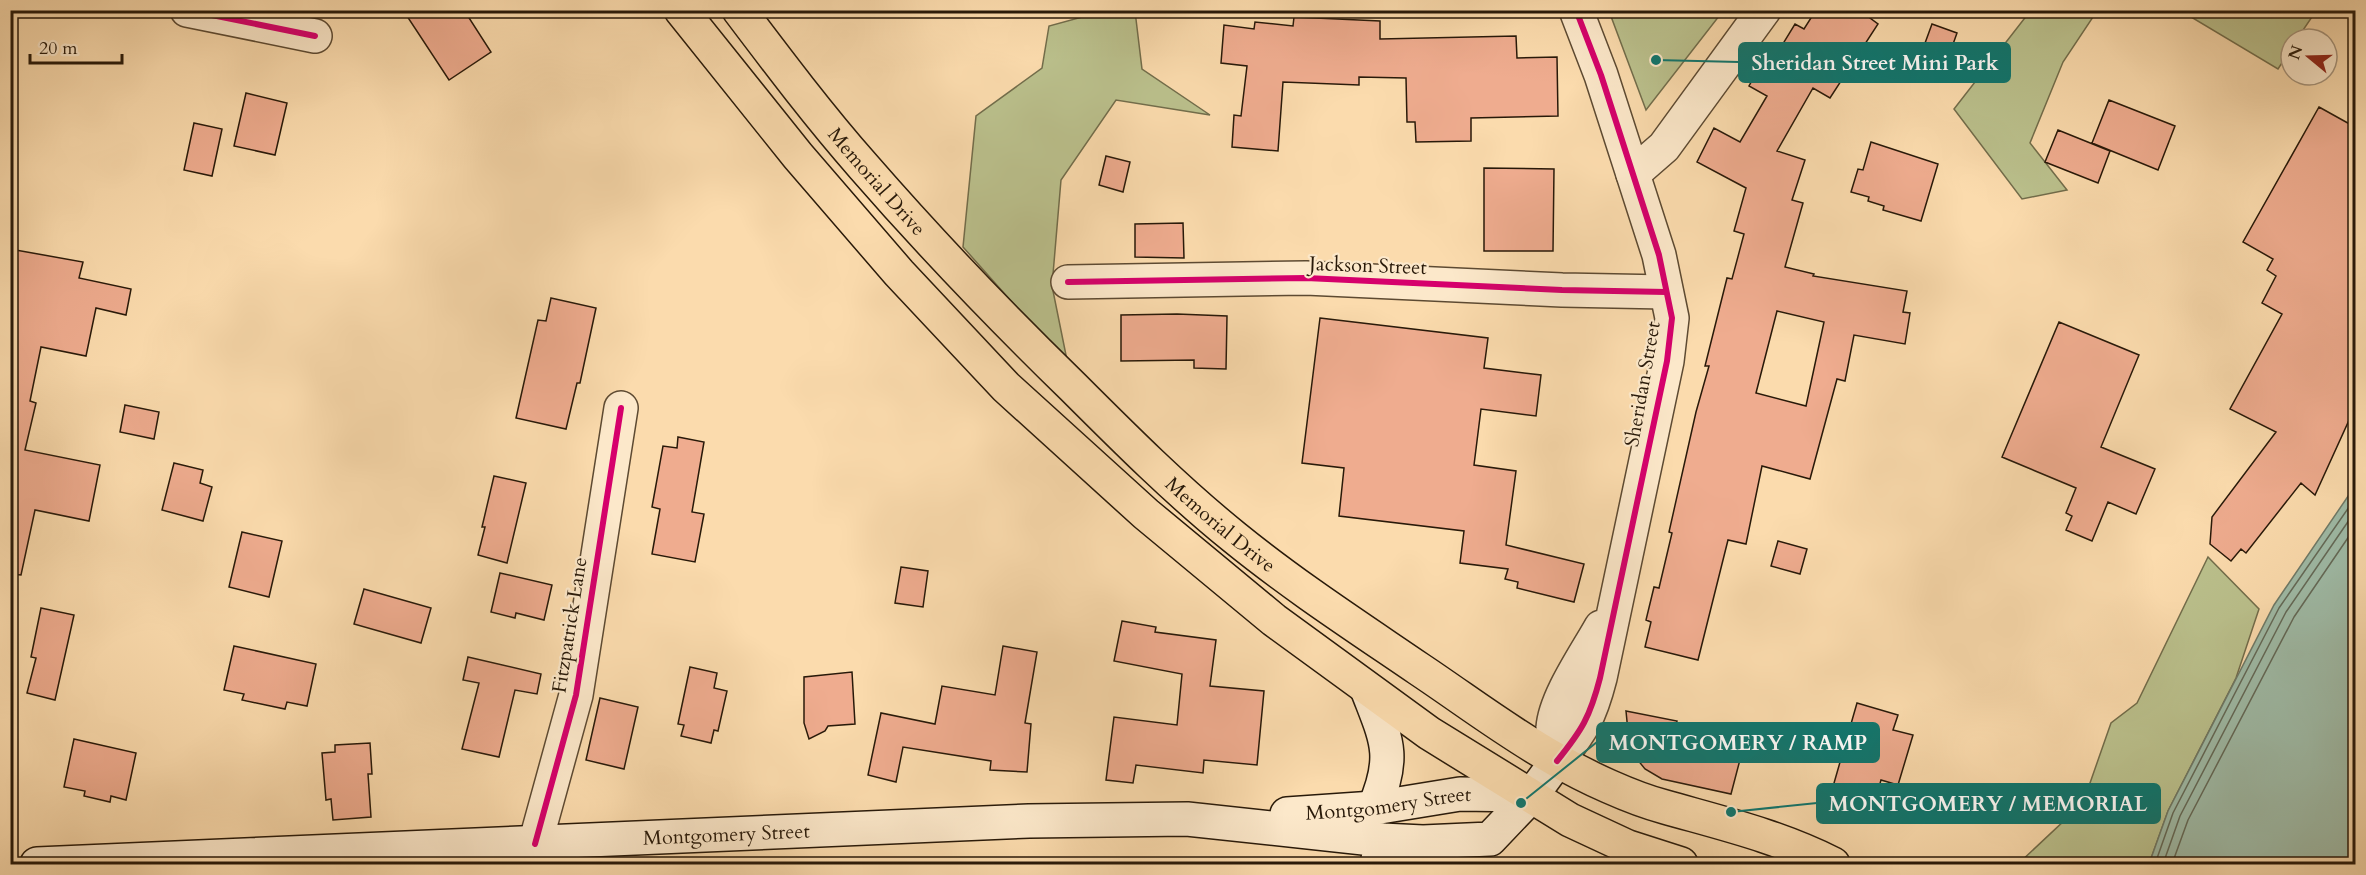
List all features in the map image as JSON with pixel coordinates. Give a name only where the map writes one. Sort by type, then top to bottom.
[{"type":"main road","name":"Memorial Drive","points":[[681,10],[848,215],[1006,387],[1075,452],[1191,552],[1274,620],[1429,733],[1570,820],[1601,835],[1681,864]]},
{"type":"main road","name":"Memorial Drive","points":[[739,10],[854,155],[926,236],[1062,377],[1174,486],[1233,537],[1294,584],[1507,730],[1557,760],[1635,797],[1664,807],[1739,826],[1777,853],[1809,852],[1833,864]]},
{"type":"street","points":[[187,10],[315,36]]},
{"type":"street","name":"Sheridan Street","points":[[1557,760],[1585,724],[1593,704],[1667,361],[1672,318],[1659,255],[1601,75],[1576,10]]},
{"type":"street","points":[[1633,174],[1664,147],[1764,10]]},
{"type":"street","name":"Jackson Street","points":[[1068,282],[1306,278],[1562,290],[1666,291]]},
{"type":"street","name":"Fitzpatrick Lane","points":[[535,844],[576,695],[621,408]]},
{"type":"street","points":[[1367,689],[1388,750],[1388,768],[1374,808]]},
{"type":"street","points":[[1532,795],[1557,760]]},
{"type":"street","name":"Montgomery Street","points":[[37,864],[250,860],[1029,821],[1201,820],[1374,808],[1460,794],[1532,795]]},
{"type":"street","name":"Montgomery Street","points":[[1201,820],[1379,852],[1423,842],[1490,839],[1532,795]]},
{"type":"green space","points":[[1609,10],[1723,11],[1646,110]]},
{"type":"green space","points":[[2031,10],[2097,11],[2063,62],[2030,143],[2067,190],[2022,199],[1954,109]]},
{"type":"green space","points":[[1104,11],[1135,11],[1142,69],[1210,115],[1116,100],[1061,180],[1052,286],[1068,365],[963,247],[976,116],[1042,68],[1049,26]]},
{"type":"green space","points":[[2181,11],[2316,11],[2305,27],[2279,27],[2278,69]]},
{"type":"green space","points":[[2208,557],[2259,609],[2236,678],[2168,811],[2149,864],[2018,864],[2083,803],[2111,723],[2137,703]]},
{"type":"water","points":[[2355,486],[2355,864],[2149,864],[2168,811],[2274,605]]},
{"type":"building","points":[[403,10],[464,10],[491,52],[449,80]]},
{"type":"building","points":[[1816,10],[1859,10],[1878,24],[1830,98],[1813,88],[1777,151],[1805,160],[1792,200],[1803,203],[1785,267],[1814,274],[1813,276],[1907,291],[1903,312],[1910,313],[1905,344],[1854,335],[1845,381],[1837,379],[1810,479],[1762,466],[1746,544],[1728,540],[1698,660],[1645,647],[1651,622],[1646,620],[1654,587],[1659,588],[1672,533],[1669,532],[1696,412],[1709,366],[1705,366],[1727,278],[1732,279],[1744,234],[1734,231],[1746,188],[1697,162],[1714,128],[1740,142],[1767,96],[1749,86],[1766,56],[1773,60],[1795,24],[1804,29]],"holes":[[[1777,311],[1824,322],[1806,406],[1756,393]]]},
{"type":"building","points":[[1294,17],[1380,21],[1380,39],[1516,36],[1517,58],[1557,57],[1558,116],[1471,118],[1471,141],[1416,142],[1415,122],[1407,122],[1406,78],[1359,77],[1359,85],[1283,82],[1278,151],[1232,147],[1234,115],[1241,116],[1247,66],[1221,63],[1224,25],[1254,29],[1255,22],[1293,26]]},
{"type":"building","points":[[1932,24],[1957,33],[1942,75],[1917,65]]},
{"type":"building","points":[[246,93],[287,103],[275,155],[234,146]]},
{"type":"building","points":[[2109,100],[2175,126],[2158,170],[2092,143]]},
{"type":"building","points":[[2319,107],[2355,127],[2355,407],[2315,495],[2301,483],[2246,553],[2241,549],[2231,561],[2210,544],[2212,517],[2276,432],[2230,409],[2282,314],[2262,303],[2276,276],[2267,270],[2273,259],[2243,242]]},
{"type":"building","points":[[194,123],[222,129],[212,176],[184,170]]},
{"type":"building","points":[[2058,130],[2110,151],[2098,183],[2045,162]]},
{"type":"building","points":[[1871,142],[1938,164],[1921,221],[1883,210],[1884,206],[1868,201],[1869,197],[1851,192],[1858,169],[1863,170]]},
{"type":"building","points":[[1106,156],[1130,162],[1123,192],[1099,185]]},
{"type":"building","points":[[1484,168],[1554,169],[1553,251],[1484,251]]},
{"type":"building","points":[[1183,223],[1184,258],[1135,257],[1135,224]]},
{"type":"building","points":[[10,249],[83,262],[79,278],[131,289],[126,315],[96,308],[86,356],[41,347],[30,401],[36,403],[25,450],[100,465],[89,521],[35,510],[21,575],[10,574]]},
{"type":"building","points":[[551,298],[596,308],[580,383],[577,383],[566,429],[516,418],[538,320],[546,321]]},
{"type":"building","points":[[1121,315],[1227,316],[1226,369],[1194,368],[1194,360],[1121,361]]},
{"type":"building","points":[[1320,318],[1488,338],[1484,368],[1541,375],[1536,416],[1481,409],[1474,465],[1516,471],[1506,545],[1584,564],[1574,602],[1517,588],[1518,582],[1505,579],[1508,569],[1460,563],[1464,531],[1339,516],[1344,468],[1302,463]]},
{"type":"building","points":[[2059,322],[2139,355],[2101,447],[2155,469],[2136,514],[2108,502],[2092,541],[2066,530],[2072,516],[2066,513],[2076,488],[2002,457]]},
{"type":"building","points":[[125,405],[159,412],[154,439],[120,432]]},
{"type":"building","points":[[678,437],[704,442],[692,512],[704,514],[695,562],[652,554],[660,509],[652,507],[663,446],[677,448]]},
{"type":"building","points":[[174,463],[203,470],[200,483],[212,487],[203,521],[162,510]]},
{"type":"building","points":[[494,476],[526,483],[507,563],[478,555]]},
{"type":"building","points":[[242,532],[282,541],[269,597],[229,587]]},
{"type":"building","points":[[1778,541],[1807,549],[1800,574],[1771,566]]},
{"type":"building","points":[[901,567],[928,571],[923,607],[895,603]]},
{"type":"building","points":[[500,573],[552,585],[544,620],[516,613],[515,618],[491,612]]},
{"type":"building","points":[[364,589],[431,608],[421,643],[354,624]]},
{"type":"building","points":[[41,608],[74,615],[55,700],[27,693],[36,658],[31,657]]},
{"type":"building","points":[[1122,621],[1156,627],[1155,632],[1216,640],[1210,686],[1264,691],[1257,765],[1204,760],[1203,773],[1136,765],[1133,783],[1106,780],[1114,717],[1177,725],[1182,674],[1114,661]]},
{"type":"building","points":[[234,646],[316,664],[307,706],[287,702],[285,709],[242,700],[244,694],[224,690]]},
{"type":"building","points":[[1003,646],[1037,652],[1025,723],[1031,724],[1027,772],[990,770],[991,761],[903,747],[896,782],[868,775],[881,713],[935,724],[942,686],[995,695]]},
{"type":"building","points":[[468,657],[541,674],[537,694],[515,690],[499,757],[462,749],[479,683],[463,680]]},
{"type":"building","points":[[690,667],[717,673],[714,688],[727,691],[718,731],[714,730],[711,743],[681,736],[684,725],[678,724]]},
{"type":"building","points":[[852,672],[855,724],[828,726],[825,731],[809,739],[804,723],[804,677]]},
{"type":"building","points":[[600,698],[638,707],[624,769],[586,760]]},
{"type":"building","points":[[1857,703],[1898,715],[1893,730],[1913,735],[1898,785],[1881,780],[1869,823],[1826,811]]},
{"type":"building","points":[[1626,711],[1677,721],[1673,738],[1742,752],[1731,794],[1662,779],[1645,769],[1629,742]]},
{"type":"building","points":[[74,739],[136,753],[126,800],[111,796],[110,802],[84,796],[85,791],[64,787]]},
{"type":"building","points":[[370,743],[372,774],[368,774],[371,817],[333,820],[331,799],[326,800],[322,753],[335,752],[335,745]]},
{"type":"cycle path","points":[[187,10],[315,36]]},
{"type":"cycle path","points":[[1557,761],[1584,722],[1593,703],[1600,678],[1667,361],[1672,318],[1659,255],[1601,75],[1576,10]]},
{"type":"cycle path","points":[[1068,282],[1306,278],[1562,290],[1666,292]]},
{"type":"cycle path","points":[[535,844],[576,695],[621,408]]},
{"type":"place","name":"Sheridan Street Mini Park","points":[[1656,60]]},
{"type":"place","name":"MONTGOMERY / RAMP","points":[[1521,803]]},
{"type":"place","name":"MONTGOMERY / MEMORIAL","points":[[1731,812]]}]
